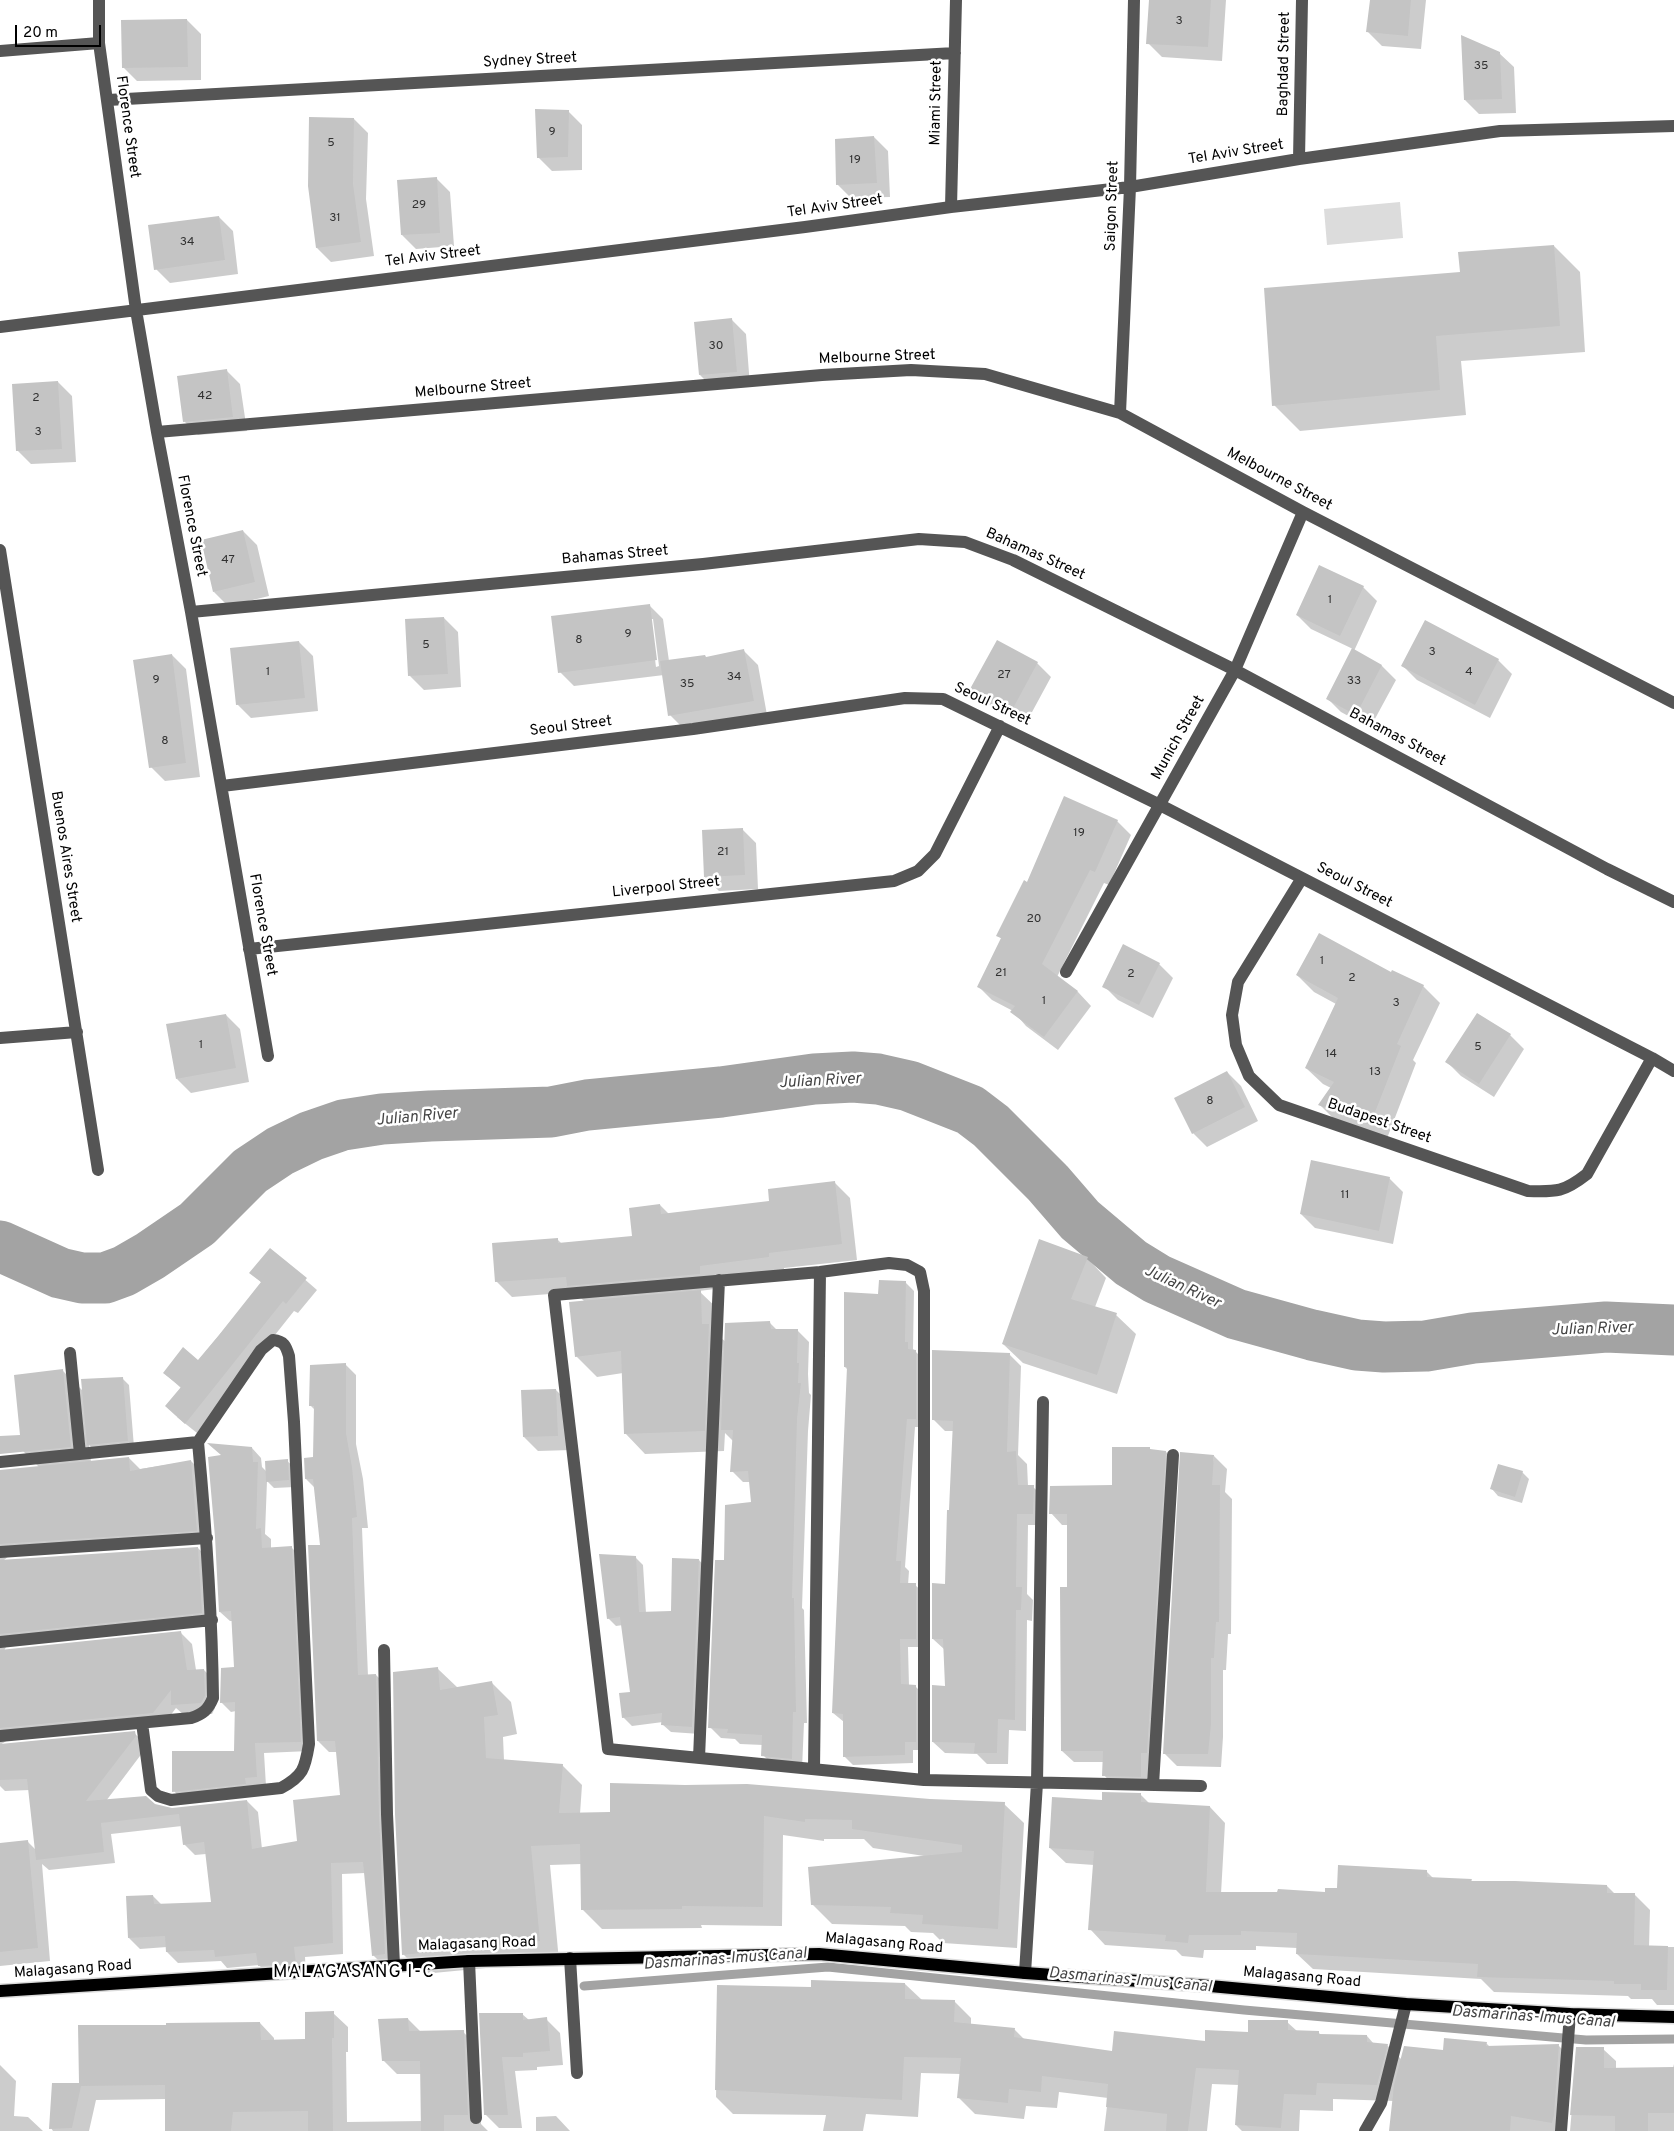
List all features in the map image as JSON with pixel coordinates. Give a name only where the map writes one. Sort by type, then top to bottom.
[{"type":"main road","name":"Malagasang Road","points":[[0,1991],[468,1961],[819,1954],[1406,2004],[1570,2014],[1674,2017]]},
{"type":"street","name":"Florence Street","points":[[99,0],[99,43],[136,310],[222,786],[268,1056]]},
{"type":"street","name":"Miami Street","points":[[951,207],[956,0]]},
{"type":"street","name":"Saigon Street","points":[[1120,413],[1130,187],[1134,0]]},
{"type":"street","name":"Baghdad Street","points":[[1299,159],[1302,0]]},
{"type":"street","points":[[0,52],[99,43]]},
{"type":"street","name":"Sydney Street","points":[[108,100],[955,53]]},
{"type":"street","name":"Tel Aviv Street","points":[[0,327],[805,228],[951,207],[1130,187],[1299,159],[1500,131],[1674,126]]},
{"type":"street","name":"Melbourne Street","points":[[157,432],[822,375],[911,370],[985,374],[1120,413],[1304,512],[1674,703]]},
{"type":"street","name":"Munich Street","points":[[1066,972],[1235,670],[1304,512]]},
{"type":"street","name":"Bahamas Street","points":[[191,612],[703,564],[919,539],[965,542],[1013,560],[1235,670],[1607,869],[1674,902]]},
{"type":"street","name":"Buenos Aires Street","points":[[0,550],[98,1170]]},
{"type":"street","name":"Seoul Street","points":[[222,786],[693,728],[906,698],[943,699],[1160,805],[1674,1071]]},
{"type":"street","name":"Liverpool Street","points":[[249,949],[894,880],[918,871],[935,854],[1000,726]]},
{"type":"street","name":"Budapest Street","points":[[1302,878],[1238,982],[1232,1015],[1236,1045],[1249,1076],[1279,1104],[1528,1191],[1555,1192],[1571,1187],[1587,1174],[1652,1058]]},
{"type":"street","points":[[0,1038],[77,1032]]},
{"type":"street","points":[[924,1780],[924,1290],[920,1272],[907,1265],[889,1263],[820,1272],[554,1295],[608,1750],[924,1780],[1201,1786]]},
{"type":"street","points":[[814,1769],[820,1272]]},
{"type":"street","points":[[699,1758],[719,1280]]},
{"type":"street","points":[[0,1736],[191,1718],[203,1714],[209,1708],[213,1698],[212,1620],[198,1442],[260,1350],[273,1340],[280,1341],[286,1346],[289,1356],[294,1422],[309,1744],[305,1767],[296,1780],[281,1788],[171,1800],[158,1796],[151,1790],[142,1723]]},
{"type":"street","points":[[70,1353],[80,1454]]},
{"type":"street","points":[[1026,1973],[1037,1783],[1043,1402]]},
{"type":"street","points":[[0,1462],[198,1442]]},
{"type":"street","points":[[1153,1786],[1173,1455]]},
{"type":"street","points":[[0,1552],[207,1538]]},
{"type":"street","points":[[0,1642],[212,1620]]},
{"type":"street","points":[[384,1650],[387,1814],[394,1965]]},
{"type":"street","points":[[570,1958],[577,2073]]},
{"type":"street","points":[[468,1961],[476,2118]]},
{"type":"street","points":[[1365,2131],[1381,2103],[1406,2004]]},
{"type":"street","points":[[1561,2131],[1570,2014]]},
{"type":"shaded area","points":[[1400,202],[1403,238],[1327,245],[1324,209]]},
{"type":"building","points":[[1149,0],[1211,0],[1208,47],[1146,44]]},
{"type":"building","points":[[1370,0],[1411,0],[1408,36],[1366,32]]},
{"type":"building","points":[[187,19],[188,67],[122,68],[121,20]]},
{"type":"building","points":[[1461,35],[1500,52],[1502,99],[1464,100]]},
{"type":"building","points":[[535,109],[569,110],[568,157],[537,158]]},
{"type":"building","points":[[309,117],[354,118],[353,184],[361,242],[316,248],[308,186]]},
{"type":"building","points":[[874,136],[877,183],[836,185],[835,139]]},
{"type":"building","points":[[437,177],[440,233],[401,235],[397,180]]},
{"type":"building","points":[[219,216],[225,260],[154,270],[148,225]]},
{"type":"building","points":[[1554,245],[1560,326],[1436,336],[1440,390],[1272,406],[1264,288],[1460,272],[1458,252]]},
{"type":"building","points":[[732,318],[737,372],[699,375],[694,322]]},
{"type":"building","points":[[227,369],[233,417],[183,422],[177,376]]},
{"type":"building","points":[[58,381],[62,449],[16,451],[12,384]]},
{"type":"building","points":[[243,530],[255,582],[213,592],[201,540]]},
{"type":"building","points":[[1319,565],[1364,586],[1340,636],[1296,615]]},
{"type":"building","points":[[650,604],[657,660],[558,673],[551,616]]},
{"type":"building","points":[[444,617],[448,674],[408,676],[405,619]]},
{"type":"building","points":[[1425,620],[1499,659],[1475,705],[1401,666]]},
{"type":"building","points":[[997,640],[1038,662],[1011,712],[970,689]]},
{"type":"building","points":[[299,641],[305,698],[236,705],[230,648]]},
{"type":"building","points":[[1352,648],[1382,665],[1356,715],[1326,699]]},
{"type":"building","points":[[744,649],[754,701],[668,716],[660,661],[705,655],[706,657]]},
{"type":"building","points":[[172,654],[186,763],[149,768],[133,660]]},
{"type":"building","points":[[1064,796],[1118,820],[1095,872],[1090,870],[1042,964],[1078,991],[1044,1037],[1010,1012],[1015,1006],[977,987],[1001,938],[996,936],[1024,880],[1027,882]]},
{"type":"building","points":[[743,828],[745,875],[704,877],[702,830]]},
{"type":"building","points":[[1319,933],[1391,972],[1392,970],[1424,985],[1397,1044],[1401,1046],[1370,1125],[1318,1105],[1334,1082],[1305,1068],[1338,998],[1296,975]]},
{"type":"building","points":[[1123,944],[1160,963],[1139,1005],[1102,987]]},
{"type":"building","points":[[1477,1013],[1511,1034],[1479,1084],[1445,1062]]},
{"type":"building","points":[[226,1014],[236,1068],[176,1079],[166,1024]]},
{"type":"building","points":[[1227,1071],[1245,1107],[1192,1134],[1174,1098]]},
{"type":"building","points":[[1311,1160],[1390,1177],[1379,1231],[1300,1214]]},
{"type":"building","points":[[835,1181],[842,1244],[769,1253],[769,1257],[700,1266],[700,1274],[567,1286],[566,1277],[495,1282],[492,1243],[558,1238],[558,1243],[632,1236],[629,1208],[660,1204],[661,1214],[769,1201],[768,1189]]},
{"type":"building","points":[[1039,1239],[1088,1257],[1071,1299],[1117,1313],[1097,1375],[1002,1344]]},
{"type":"building","points":[[270,1248],[307,1278],[286,1304],[283,1301],[185,1424],[165,1406],[181,1387],[163,1373],[183,1347],[198,1360],[261,1282],[249,1273]]},
{"type":"building","points":[[879,1280],[906,1281],[905,1342],[908,1342],[908,1349],[916,1350],[916,1419],[907,1419],[896,1561],[901,1561],[900,1583],[916,1583],[916,1639],[900,1639],[901,1684],[916,1685],[916,1742],[905,1742],[905,1755],[843,1757],[843,1714],[832,1713],[847,1367],[844,1367],[844,1292],[878,1294]]},
{"type":"building","points":[[701,1290],[702,1324],[709,1324],[705,1431],[624,1434],[621,1351],[575,1357],[569,1302]]},
{"type":"building","points":[[770,1321],[771,1329],[798,1329],[798,1383],[801,1383],[797,1419],[792,1598],[794,1598],[796,1712],[793,1712],[792,1759],[761,1756],[762,1735],[727,1733],[728,1729],[708,1728],[715,1560],[724,1560],[725,1505],[751,1502],[748,1471],[730,1472],[733,1430],[721,1430],[725,1323]]},
{"type":"building","points":[[932,1350],[1010,1353],[1007,1452],[1016,1451],[1018,1485],[1034,1485],[1033,1514],[1017,1514],[1016,1587],[1022,1587],[1021,1610],[1016,1610],[1015,1720],[998,1719],[997,1753],[974,1753],[975,1743],[932,1742],[932,1685],[945,1686],[943,1639],[932,1639],[932,1583],[945,1584],[947,1510],[949,1510],[953,1421],[932,1420]]},
{"type":"building","points":[[346,1363],[346,1433],[352,1467],[357,1517],[352,1518],[358,1675],[376,1674],[385,1954],[372,1956],[363,1862],[331,1863],[333,1943],[294,1947],[296,1964],[258,1966],[256,1953],[215,1957],[214,1950],[166,1952],[165,1936],[128,1938],[126,1896],[153,1895],[154,1904],[211,1902],[204,1842],[183,1845],[179,1814],[101,1823],[104,1852],[36,1860],[27,1779],[0,1780],[0,1744],[135,1731],[136,1736],[86,1801],[146,1796],[155,1804],[172,1808],[247,1800],[252,1849],[297,1841],[293,1800],[340,1795],[335,1741],[317,1741],[308,1545],[320,1545],[313,1479],[305,1479],[304,1458],[313,1457],[314,1406],[309,1406],[310,1365]]},
{"type":"building","points":[[63,1369],[71,1447],[0,1454],[0,1436],[20,1435],[14,1375]]},
{"type":"building","points":[[123,1377],[128,1441],[87,1445],[81,1379]]},
{"type":"building","points":[[556,1389],[558,1436],[523,1437],[521,1390]]},
{"type":"building","points":[[207,1443],[252,1447],[253,1462],[258,1462],[256,1529],[261,1528],[262,1548],[292,1546],[301,1742],[255,1743],[257,1777],[245,1778],[246,1784],[172,1792],[172,1751],[234,1751],[235,1702],[220,1703],[221,1668],[234,1667],[231,1611],[219,1612],[208,1457],[221,1455]]},
{"type":"building","points":[[1112,1447],[1150,1447],[1150,1449],[1166,1451],[1147,1753],[1141,1753],[1141,1777],[1102,1776],[1103,1751],[1061,1751],[1060,1587],[1067,1587],[1067,1514],[1049,1514],[1050,1486],[1112,1485]]},
{"type":"building","points":[[1180,1452],[1214,1455],[1212,1485],[1220,1485],[1219,1622],[1216,1622],[1214,1658],[1211,1658],[1211,1724],[1208,1754],[1163,1754]]},
{"type":"building","points":[[129,1457],[130,1471],[191,1460],[197,1531],[0,1544],[0,1470]]},
{"type":"building","points":[[288,1459],[289,1480],[266,1482],[265,1461]]},
{"type":"building","points":[[1498,1464],[1523,1471],[1515,1497],[1490,1489]]},
{"type":"building","points":[[198,1547],[202,1613],[0,1634],[0,1560]]},
{"type":"building","points":[[599,1554],[636,1556],[639,1612],[671,1611],[672,1558],[699,1559],[692,1727],[661,1725],[662,1713],[622,1718],[619,1693],[630,1692],[620,1617],[607,1619]]},
{"type":"building","points":[[181,1631],[187,1670],[204,1669],[205,1696],[201,1703],[171,1705],[171,1690],[153,1713],[0,1728],[0,1650]]},
{"type":"building","points":[[438,1667],[440,1690],[492,1681],[498,1715],[484,1717],[486,1758],[563,1764],[559,1813],[610,1812],[610,1783],[747,1784],[930,1799],[1005,1802],[998,1929],[922,1924],[923,1915],[890,1913],[891,1907],[811,1905],[808,1867],[962,1852],[962,1845],[852,1829],[852,1820],[805,1819],[805,1822],[764,1816],[763,1907],[682,1906],[682,1909],[581,1910],[580,1844],[531,1846],[540,1941],[402,1955],[395,1814],[393,1672]]},
{"type":"building","points":[[1102,1792],[1141,1793],[1141,1802],[1210,1806],[1206,1892],[1277,1892],[1278,1889],[1325,1892],[1325,1888],[1337,1888],[1338,1865],[1427,1870],[1427,1877],[1472,1879],[1471,1881],[1607,1885],[1607,1893],[1635,1893],[1634,1945],[1668,1946],[1667,1990],[1641,1990],[1641,1984],[1614,1984],[1614,1981],[1477,1977],[1478,1964],[1296,1954],[1297,1933],[1241,1931],[1241,1935],[1189,1935],[1188,1943],[1165,1941],[1166,1935],[1088,1930],[1094,1851],[1049,1848],[1052,1797],[1102,1800]]},
{"type":"building","points":[[28,1840],[38,1948],[0,1952],[0,1843]]},
{"type":"building","points":[[811,1980],[905,1983],[905,1999],[955,2000],[954,2022],[1015,2028],[1014,2037],[1112,2051],[1114,2031],[1205,2041],[1205,2030],[1248,2032],[1248,2020],[1288,2020],[1288,2030],[1319,2031],[1319,2034],[1367,2035],[1367,2042],[1388,2044],[1377,2085],[1317,2083],[1316,2095],[1284,2094],[1281,2128],[1235,2125],[1239,2070],[1196,2068],[1188,2131],[1166,2131],[1167,2114],[1106,2107],[1108,2084],[1042,2076],[1041,2092],[1009,2089],[1008,2103],[957,2098],[961,2058],[904,2057],[902,2100],[715,2090],[717,1985],[811,1987]]},
{"type":"building","points":[[334,2011],[334,2038],[332,2038],[333,2131],[308,2131],[308,2111],[233,2112],[231,2131],[165,2131],[165,2085],[81,2086],[72,2128],[49,2129],[52,2083],[79,2083],[78,2025],[260,2022],[261,2040],[305,2039],[305,2012]]},
{"type":"building","points":[[479,2013],[523,2013],[523,2020],[547,2017],[550,2051],[523,2053],[523,2057],[502,2057],[508,2115],[484,2115]]},
{"type":"building","points":[[408,2018],[409,2031],[464,2030],[468,2115],[444,2115],[444,2131],[421,2131],[420,2061],[382,2061],[378,2019]]},
{"type":"building","points":[[1444,2038],[1487,2042],[1486,2046],[1559,2044],[1552,2123],[1511,2116],[1510,2131],[1389,2131],[1394,2085],[1404,2046],[1443,2050]]},
{"type":"building","points":[[1576,2047],[1604,2047],[1604,2068],[1674,2067],[1674,2113],[1648,2113],[1648,2131],[1615,2131],[1615,2116],[1570,2115]]},
{"type":"waterway","name":"Julian River","points":[[0,1246],[60,1273],[82,1278],[105,1278],[124,1271],[150,1256],[197,1224],[250,1171],[280,1151],[311,1136],[343,1125],[382,1119],[551,1112],[587,1105],[721,1092],[814,1079],[853,1077],[878,1079],[909,1086],[970,1110],[991,1126],[1048,1183],[1080,1220],[1131,1263],[1157,1279],[1236,1314],[1312,1335],[1357,1345],[1384,1347],[1426,1346],[1473,1338],[1606,1327],[1674,1330]]},
{"type":"waterway","name":"Dasmarinas-Imus Canal","points":[[584,1986],[828,1967],[1244,2010],[1586,2040],[1674,2039]]},
{"type":"district","name":"MALAGASANG I-C","points":[[354,1973]]}]
